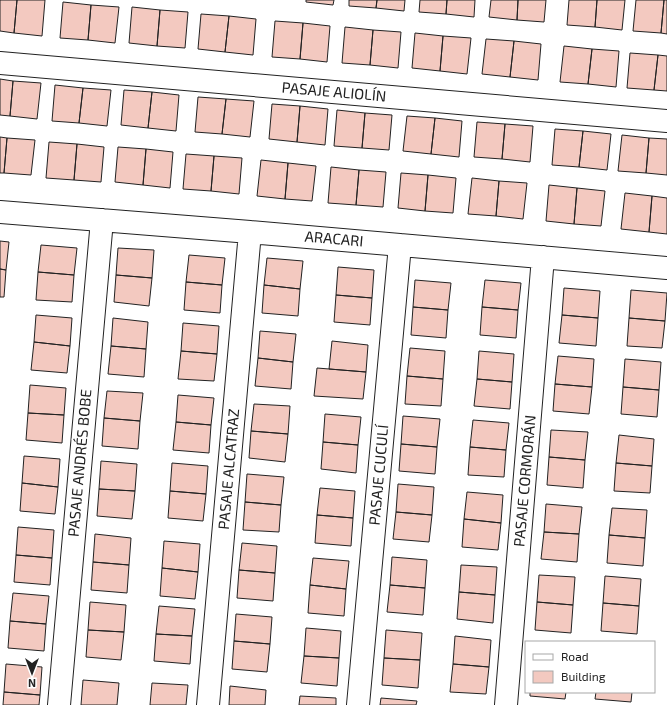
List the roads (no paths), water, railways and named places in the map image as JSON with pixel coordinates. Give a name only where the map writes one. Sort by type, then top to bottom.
[{"type":"street","name":"PASAJE ALIOLÍN","points":[[0,63],[667,121]]},
{"type":"street","name":"ARACARI","points":[[0,212],[667,268]]},
{"type":"street","name":"PASAJE ANDRÉS BOBE","points":[[59,705],[102,220]]},
{"type":"street","name":"PASAJE ALCATRAZ","points":[[208,705],[250,232]]},
{"type":"street","name":"PASAJE CUCULÍ","points":[[358,705],[400,245]]},
{"type":"street","name":"PASAJE CORMORÁN","points":[[506,705],[543,257]]}]
